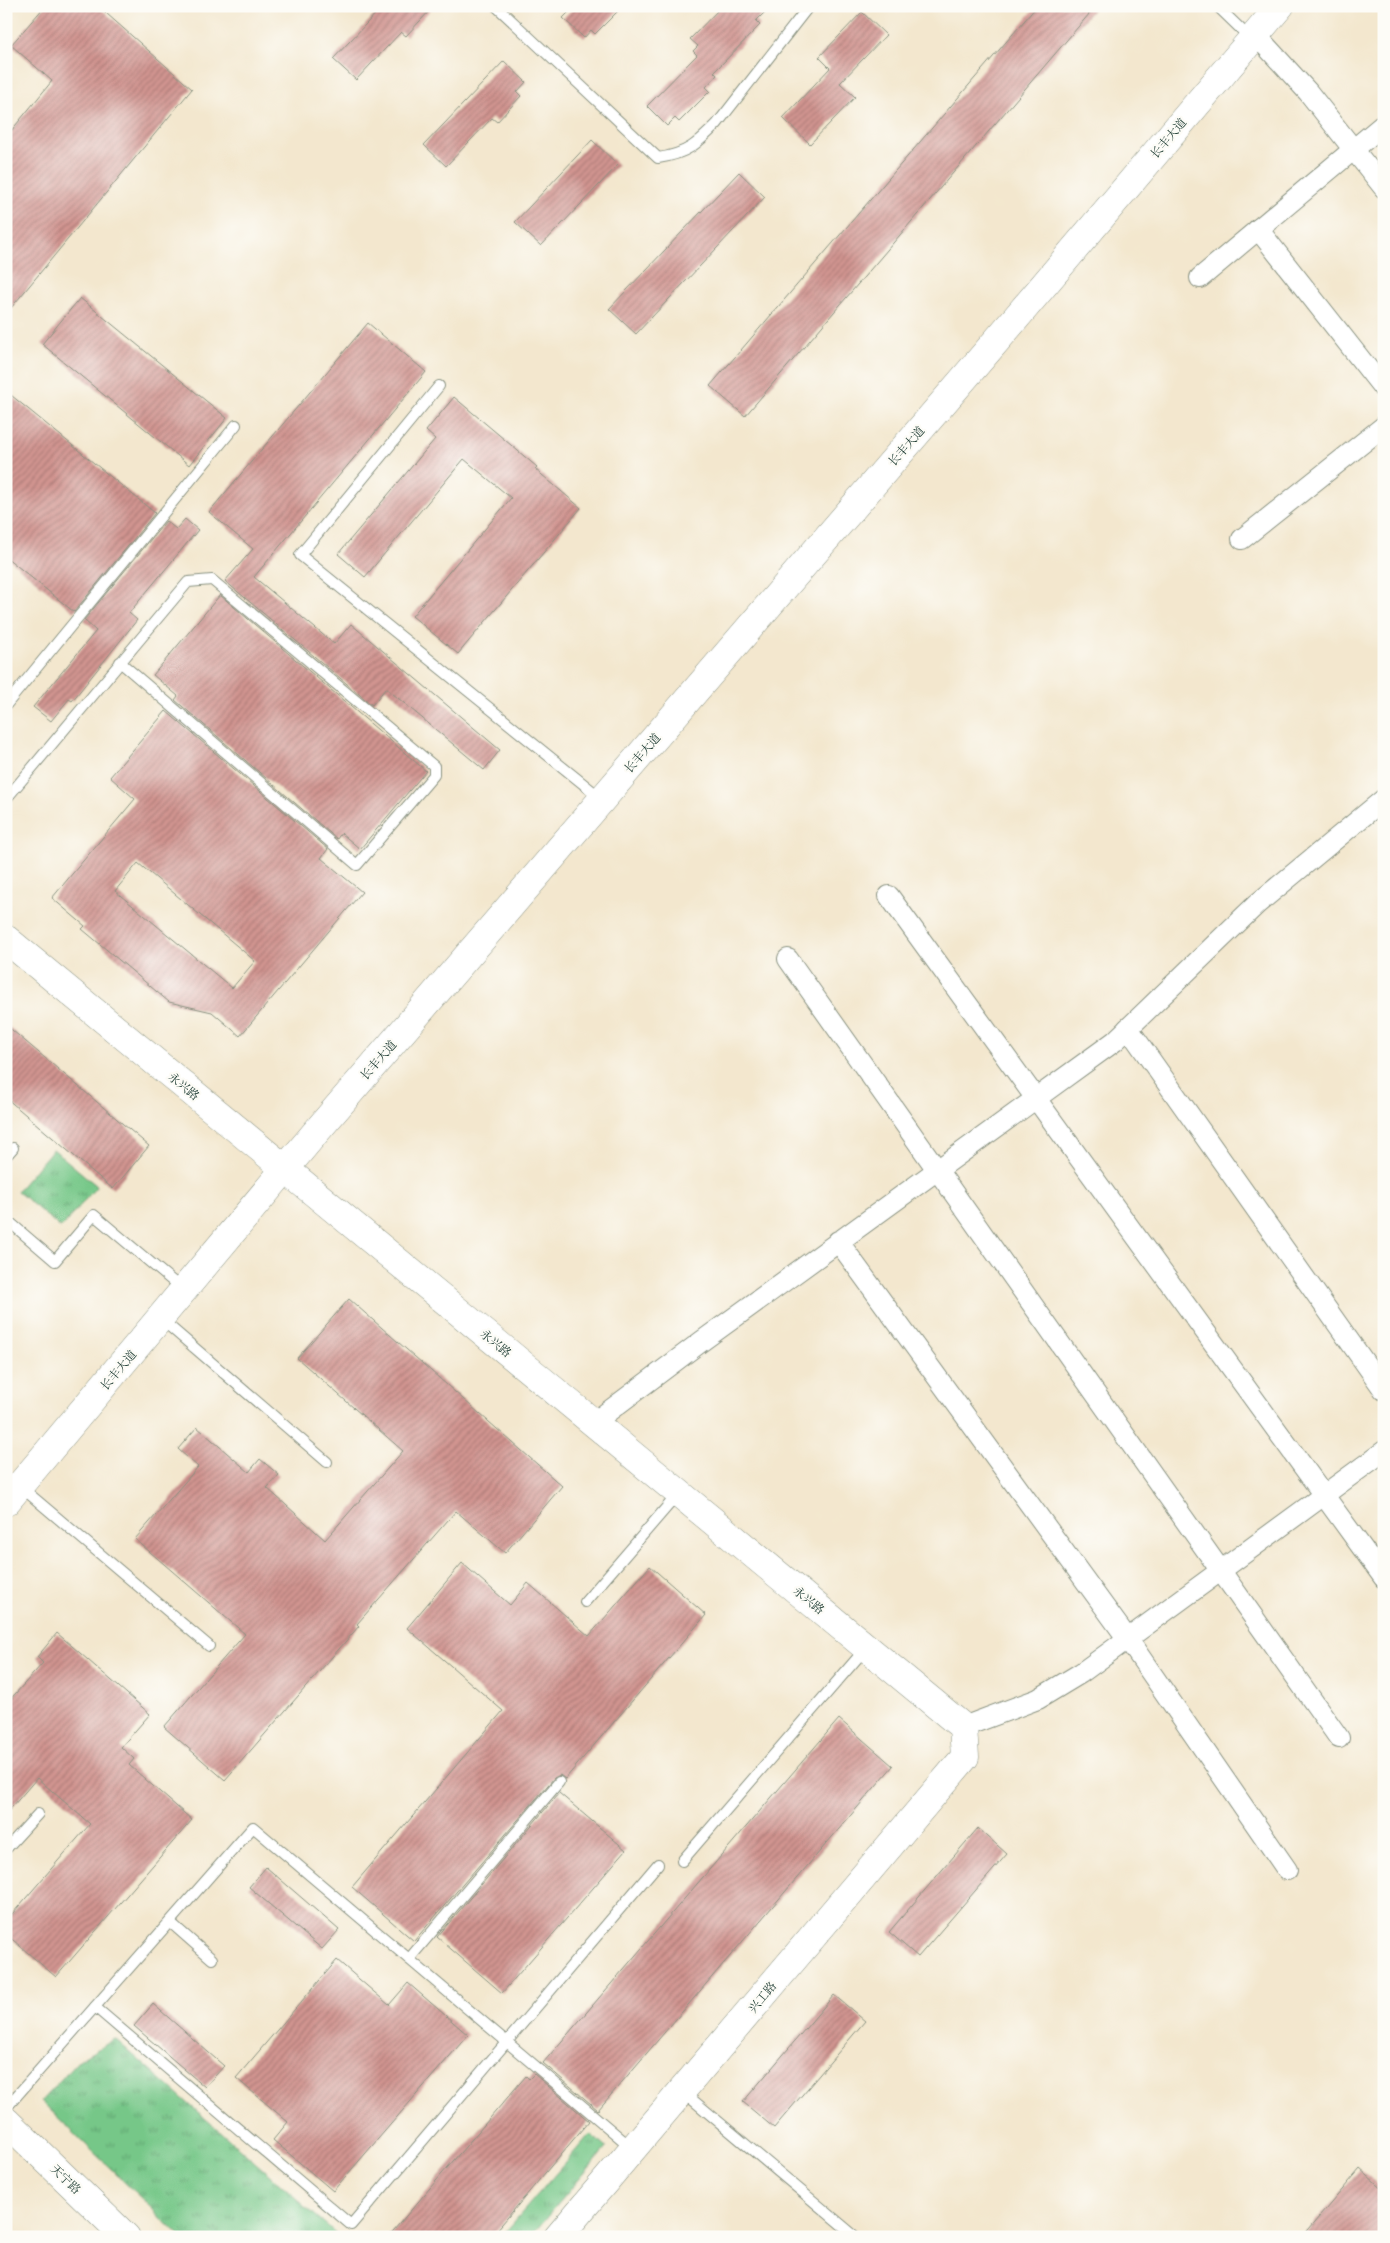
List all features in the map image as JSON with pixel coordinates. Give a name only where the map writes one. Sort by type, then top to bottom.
[{"type":"street","name":"长丰大道","points":[[13,1494],[286,1169],[1280,6]]},
{"type":"street","points":[[1254,37],[1308,92],[1384,188]]},
{"type":"street","points":[[1200,278],[1384,124]]},
{"type":"street","points":[[1258,229],[1384,390]]},
{"type":"street","points":[[1242,539],[1384,426]]},
{"type":"street","points":[[593,1423],[1114,1040],[1257,904],[1384,799]]},
{"type":"street","points":[[889,896],[1384,1578]]},
{"type":"street","name":"永兴路","points":[[6,940],[963,1728]]},
{"type":"street","points":[[788,960],[1338,1738]]},
{"type":"street","points":[[1128,1028],[1384,1390]]},
{"type":"street","points":[[838,1242],[1127,1638],[1287,1870]]},
{"type":"street","points":[[963,1728],[1038,1699],[1081,1673],[1384,1451]]},
{"type":"street","name":"兴工路","points":[[558,2237],[965,1757],[963,1728]]},
{"type":"street","name":"天宁路","points":[[6,2122],[126,2237]]},
{"type":"lane","points":[[496,6],[658,158],[678,155],[702,139],[717,124],[809,6]]},
{"type":"lane","points":[[1217,6],[1254,37]]},
{"type":"lane","points":[[439,386],[300,555],[603,799]]},
{"type":"lane","points":[[6,705],[236,425]]},
{"type":"lane","points":[[6,798],[120,662],[188,582],[212,580],[434,766],[434,775],[357,865],[120,662]]},
{"type":"lane","points":[[6,1219],[55,1260],[94,1214],[184,1291]]},
{"type":"lane","points":[[161,1319],[327,1462]]},
{"type":"lane","points":[[585,1602],[679,1493]]},
{"type":"lane","points":[[13,1494],[209,1646]]},
{"type":"lane","points":[[682,1861],[866,1648]]},
{"type":"lane","points":[[408,1959],[558,1782]]},
{"type":"lane","points":[[6,1849],[38,1814]]},
{"type":"lane","points":[[6,2108],[253,1827],[633,2149]]},
{"type":"lane","points":[[95,2007],[351,2225],[658,1864]]},
{"type":"lane","points":[[170,1922],[212,1959]]},
{"type":"lane","points":[[682,2091],[856,2237]]},
{"type":"green space","points":[[53,1149],[97,1186],[61,1228],[17,1191]]},
{"type":"green space","points":[[115,2039],[340,2237],[181,2237],[41,2101],[79,2060]]},
{"type":"green space","points":[[590,2134],[606,2148],[530,2237],[501,2237]]},
{"type":"building","points":[[45,6],[98,6],[192,89],[6,314],[6,137],[52,81],[11,45]]},
{"type":"building","points":[[383,6],[434,6],[406,36],[401,32],[356,80],[333,59]]},
{"type":"building","points":[[575,6],[623,6],[595,34],[591,30],[584,38],[563,18]]},
{"type":"building","points":[[722,6],[771,6],[756,21],[760,25],[714,72],[717,75],[706,87],[710,91],[679,122],[675,118],[667,126],[647,106],[697,55],[693,51],[698,46],[690,39]]},
{"type":"building","points":[[1037,6],[1096,6],[745,416],[710,386]]},
{"type":"building","points":[[862,12],[886,35],[840,83],[855,97],[810,144],[783,118],[830,68],[819,57]]},
{"type":"building","points":[[504,61],[526,82],[517,92],[521,96],[497,122],[492,118],[446,166],[424,145]]},
{"type":"building","points":[[592,140],[618,165],[541,246],[515,222]]},
{"type":"building","points":[[739,172],[765,197],[636,334],[609,309]]},
{"type":"building","points":[[80,298],[227,418],[189,465],[42,344]]},
{"type":"building","points":[[368,323],[426,372],[254,577],[334,644],[351,624],[500,750],[484,770],[386,688],[372,705],[225,581],[253,549],[209,512]]},
{"type":"building","points":[[6,391],[155,513],[74,612],[6,557]]},
{"type":"building","points":[[454,397],[537,467],[535,469],[581,508],[458,654],[412,616],[511,498],[464,459],[365,577],[338,554],[435,439],[426,431]]},
{"type":"building","points":[[185,519],[198,530],[129,613],[137,620],[72,701],[69,699],[51,721],[33,707],[96,631],[84,620],[166,521],[176,529]]},
{"type":"building","points":[[220,595],[426,771],[360,849],[341,833],[337,839],[175,700],[178,696],[153,675]]},
{"type":"building","points":[[166,711],[328,849],[321,858],[362,892],[240,1036],[212,1012],[169,1002],[82,929],[85,926],[52,898],[135,799],[110,777]],"holes":[[[138,863],[255,961],[232,988],[115,891]]]},
{"type":"building","points":[[6,1025],[149,1146],[113,1189],[6,1098]]},
{"type":"building","points":[[349,1299],[562,1486],[505,1553],[456,1511],[225,1780],[164,1727],[245,1634],[135,1539],[198,1467],[178,1449],[197,1427],[249,1472],[260,1459],[279,1475],[267,1488],[325,1540],[403,1451],[297,1358]]},
{"type":"building","points":[[462,1563],[510,1605],[528,1583],[589,1636],[650,1566],[706,1615],[565,1779],[560,1775],[554,1778],[414,1941],[352,1887],[503,1711],[407,1628]]},
{"type":"building","points":[[57,1633],[150,1714],[121,1747],[134,1759],[129,1765],[192,1820],[56,1977],[6,1934],[6,1921],[90,1824],[37,1778],[6,1814],[6,1704],[43,1663],[37,1657]]},
{"type":"building","points":[[839,1719],[893,1766],[598,2110],[543,2063]]},
{"type":"building","points":[[559,1793],[626,1850],[502,1993],[437,1937]]},
{"type":"building","points":[[978,1828],[1007,1854],[918,1957],[889,1932]]},
{"type":"building","points":[[266,1867],[339,1930],[322,1949],[249,1887]]},
{"type":"building","points":[[337,1960],[389,2005],[408,1983],[468,2035],[333,2191],[273,2140],[288,2122],[236,2078]]},
{"type":"building","points":[[834,1995],[865,2021],[774,2128],[743,2102]]},
{"type":"building","points":[[153,2004],[224,2066],[205,2087],[134,2026]]},
{"type":"building","points":[[534,2074],[589,2121],[491,2237],[388,2237],[526,2076],[529,2079]]},
{"type":"building","points":[[1360,2169],[1384,2190],[1384,2237],[1302,2237]]}]
